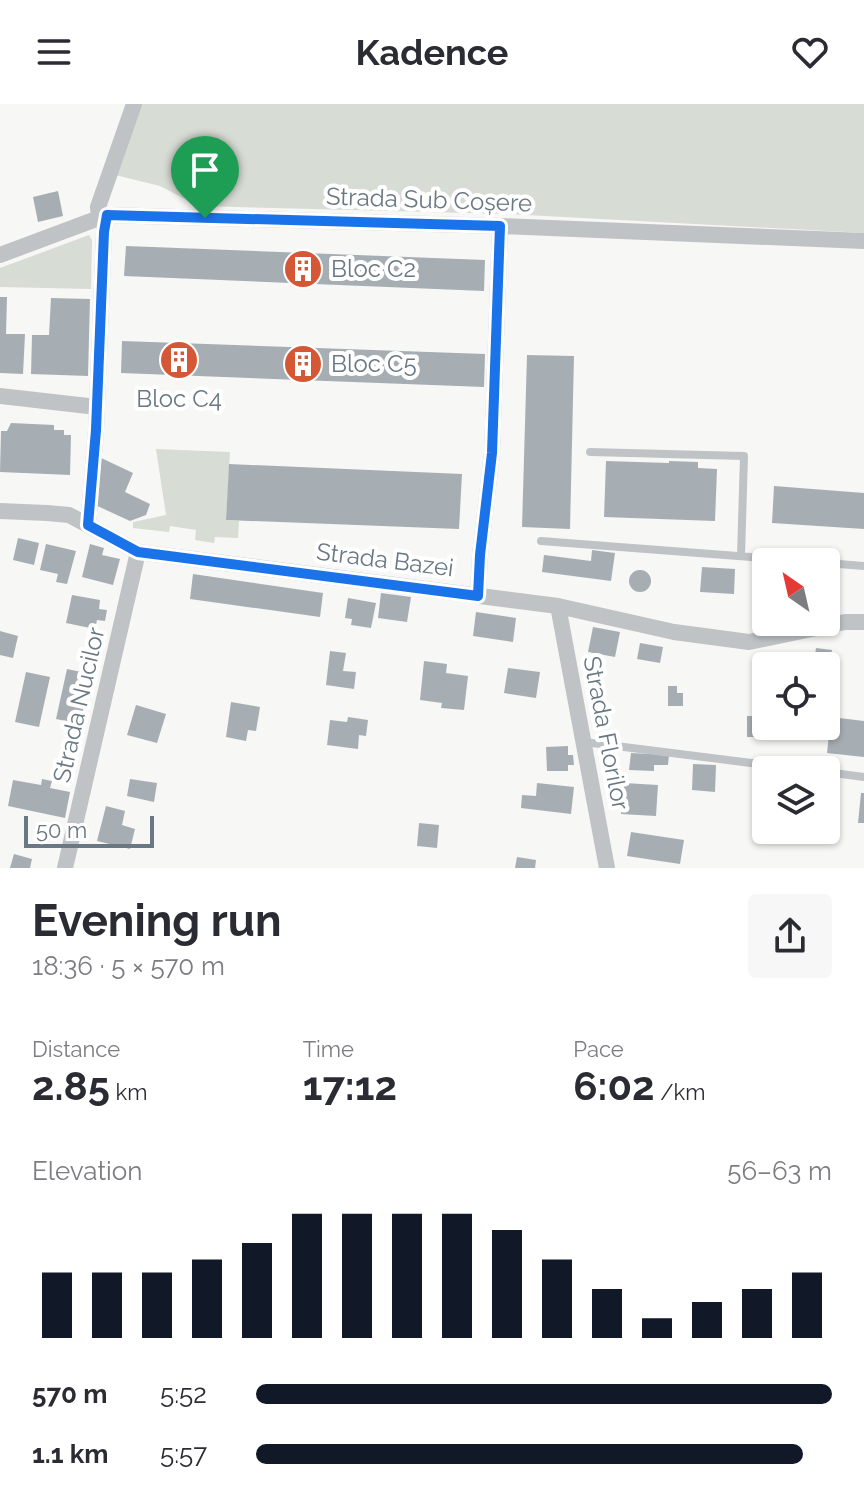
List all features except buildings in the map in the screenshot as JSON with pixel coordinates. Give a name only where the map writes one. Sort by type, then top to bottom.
[{"type":"street","points":[[88,525],[97,407],[104,232],[103,216],[98,207],[134,104]]},
{"type":"street","name":"Strada Sub Coșere","points":[[0,255],[103,216],[500,226],[864,241]]},
{"type":"street","points":[[478,596],[492,453],[500,226]]},
{"type":"street","points":[[0,396],[97,407]]},
{"type":"street","name":"Strada Bazei","points":[[0,511],[69,515],[138,552],[558,606],[674,632],[749,642],[845,622],[864,622]]},
{"type":"street","name":"Strada Nucilor","points":[[65,868],[138,552]]},
{"type":"street","name":"Strada Florilor","points":[[558,606],[607,868]]},
{"type":"lane","points":[[590,452],[744,456],[741,556]]},
{"type":"lane","points":[[541,541],[752,557]]},
{"type":"lane","points":[[840,564],[864,566]]},
{"type":"lane","points":[[583,742],[752,763]]},
{"type":"lane","points":[[840,774],[864,777]]},
{"type":"shaded area","points":[[140,104],[864,104],[864,233],[508,214],[198,206],[160,186],[115,175]]},
{"type":"shaded area","points":[[89,235],[92,240],[91,289],[0,287],[0,268]]},
{"type":"shaded area","points":[[156,449],[230,452],[226,520],[239,521],[238,538],[215,537],[214,543],[195,540],[196,530],[170,526],[169,532],[133,528],[133,522],[166,515]]},
{"type":"place","name":"Bloc C2","points":[[303,269]]},
{"type":"place","name":"Bloc C4","points":[[179,360]]},
{"type":"place","name":"Bloc C5","points":[[303,364]]},
{"type":"route","points":[[107,215],[205,218],[500,226],[492,453],[478,596],[138,552],[88,525],[107,215]]}]
